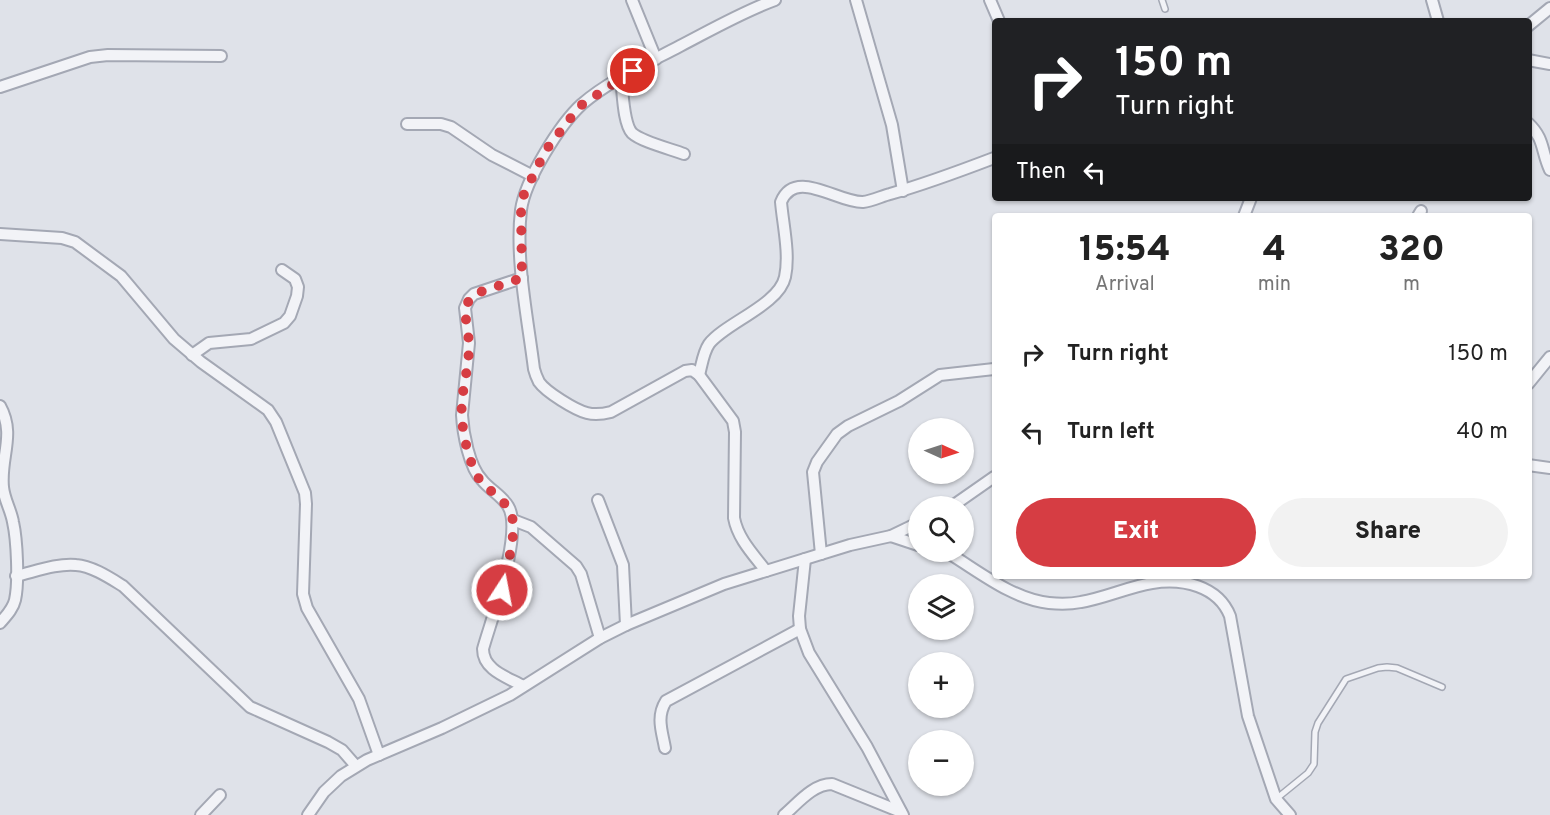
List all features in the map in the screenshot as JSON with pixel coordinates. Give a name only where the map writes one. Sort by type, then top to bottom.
[{"type":"street","points":[[633,0],[656,59]]},
{"type":"street","points":[[766,571],[736,530],[733,421],[699,375],[692,370],[684,371],[611,412],[599,415],[586,413],[571,405],[538,381],[534,369],[522,278],[521,210],[524,194],[546,150],[580,106],[621,78],[748,11],[775,0]]},
{"type":"street","points":[[856,0],[892,126],[903,190]]},
{"type":"street","points":[[990,0],[998,18]]},
{"type":"street","points":[[1432,0],[1437,18]]},
{"type":"street","points":[[1532,23],[1550,8]]},
{"type":"street","points":[[0,87],[90,57],[108,55],[221,56]]},
{"type":"street","points":[[1532,61],[1550,64]]},
{"type":"street","points":[[621,78],[626,122],[631,132],[638,137],[684,154]]},
{"type":"street","points":[[406,124],[441,124],[451,127],[492,155],[533,176]]},
{"type":"street","points":[[1532,127],[1541,139],[1550,170]]},
{"type":"street","points":[[699,375],[705,352],[711,342],[766,302],[781,287],[785,279],[787,264],[781,202],[785,193],[794,188],[807,186],[855,201],[866,202],[992,159]]},
{"type":"street","points":[[0,234],[62,238],[87,249],[121,276],[160,325],[192,355],[268,410],[276,422],[304,493],[306,504],[303,594],[307,608],[358,699],[379,755]]},
{"type":"street","points":[[192,355],[209,343],[251,339],[284,323],[290,316],[298,287],[295,279],[282,270]]},
{"type":"street","points":[[522,278],[474,294],[469,299],[465,308],[469,343],[462,402],[463,426],[476,474],[508,506],[513,520],[513,532],[502,590],[483,649],[483,657],[491,668],[523,686]]},
{"type":"street","points":[[1532,379],[1550,357]]},
{"type":"street","points":[[821,554],[813,472],[817,462],[837,434],[899,401],[940,375],[992,369]]},
{"type":"street","points":[[0,406],[5,416],[8,433],[1,473],[15,537],[16,576],[15,601],[9,613],[0,623]]},
{"type":"street","points":[[1532,466],[1550,468]]},
{"type":"street","points":[[967,496],[992,478]]},
{"type":"street","points":[[598,500],[624,565],[626,625]]},
{"type":"street","points":[[513,520],[531,527],[576,566],[581,574],[600,638]]},
{"type":"street","points":[[308,815],[324,792],[356,766],[510,695],[600,638],[626,625],[724,584],[850,545],[891,536],[908,528]]},
{"type":"street","points":[[891,536],[908,542]]},
{"type":"street","points":[[805,559],[799,603],[800,629],[809,653],[867,747],[902,813]]},
{"type":"street","points":[[964,562],[992,579]]},
{"type":"street","points":[[16,576],[68,564],[79,565],[112,579],[123,586],[250,707],[328,742],[342,750],[356,766]]},
{"type":"street","points":[[993,579],[1025,598],[1047,603],[1082,602],[1161,582],[1196,585],[1214,594],[1226,605],[1230,616],[1248,716],[1276,799],[1290,815]]},
{"type":"street","points":[[665,748],[660,720],[661,710],[666,701],[800,629]]},
{"type":"street","points":[[784,815],[823,784],[832,784],[902,813]]},
{"type":"street","points":[[201,815],[220,795]]},
{"type":"lane","points":[[1162,0],[1165,9]]},
{"type":"lane","points":[[1276,799],[1308,773],[1314,764],[1315,732],[1318,723],[1346,679],[1387,667],[1397,668],[1442,687]]},
{"type":"route","points":[[502,590],[513,532],[513,520],[508,506],[476,474],[463,426],[462,402],[469,352],[465,308],[474,294],[522,278],[521,210],[524,194],[546,150],[580,106],[633,71]]}]
